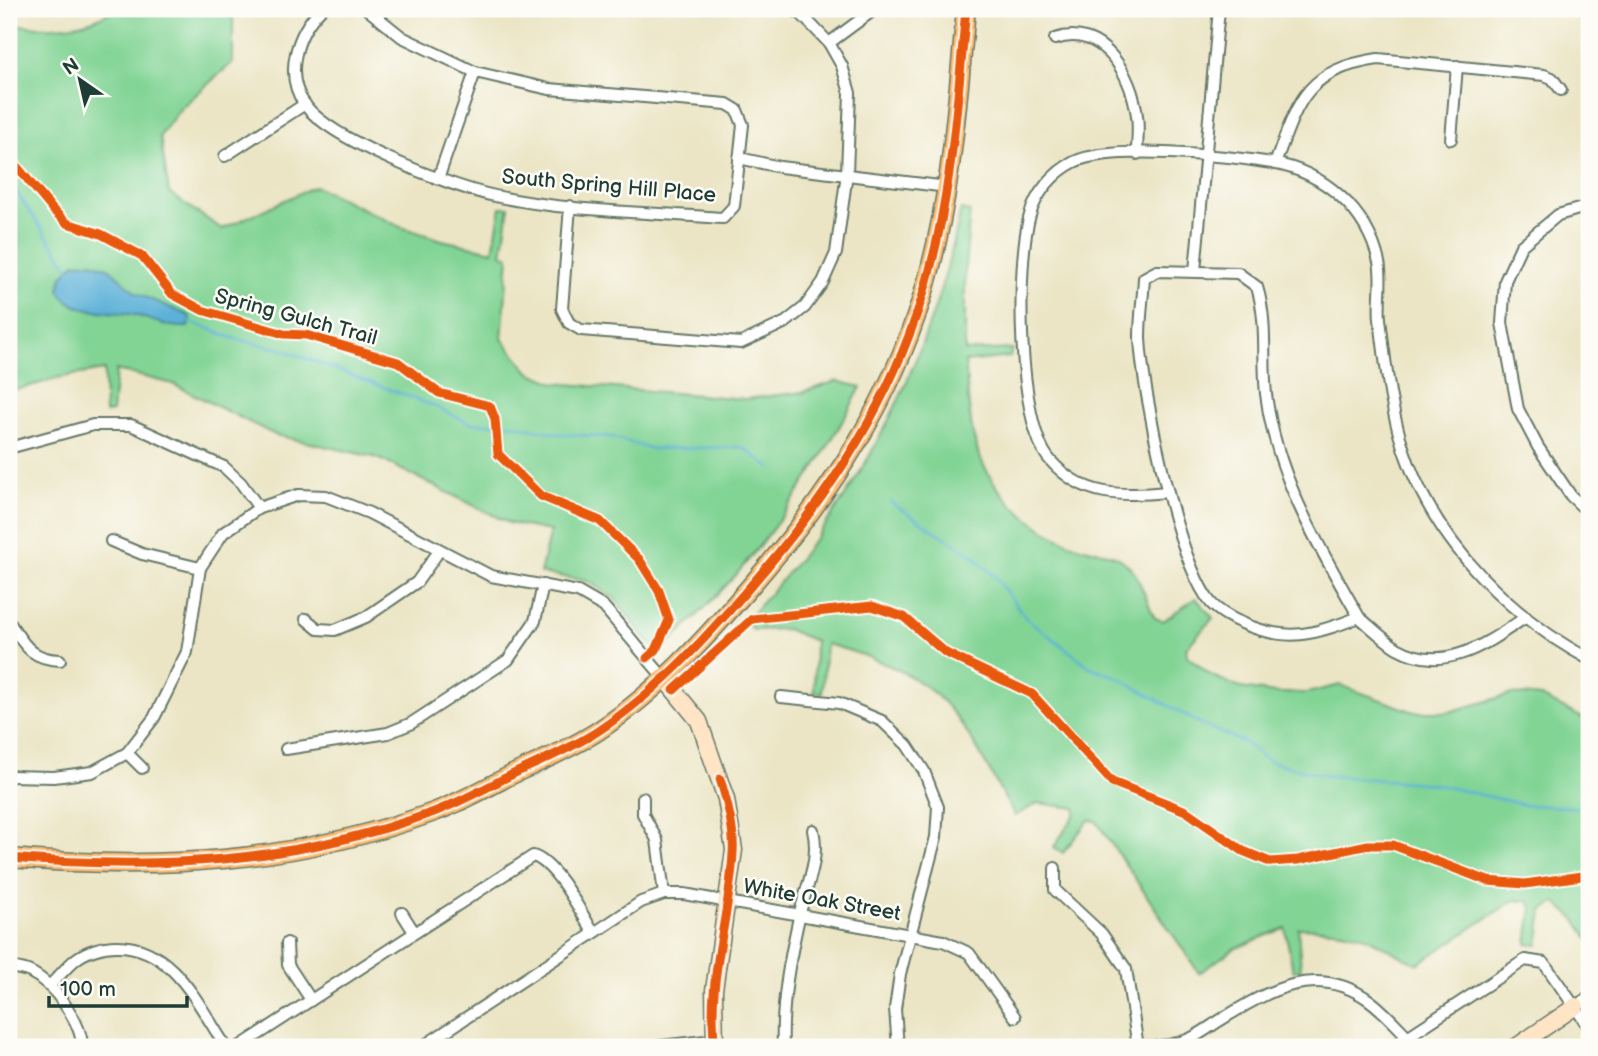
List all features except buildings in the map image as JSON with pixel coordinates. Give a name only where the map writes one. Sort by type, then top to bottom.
[{"type":"main road","points":[[9,858],[97,865],[174,865],[246,859],[312,847],[435,812],[491,785],[598,730],[663,677],[713,630],[816,509],[849,459],[884,391],[921,298],[948,187],[965,9]]},
{"type":"street","points":[[225,156],[305,104],[294,75],[296,44],[321,9]]},
{"type":"street","points":[[367,9],[402,37],[475,72],[549,89],[726,104],[737,110],[743,125],[739,158],[780,167],[948,187]]},
{"type":"street","points":[[570,206],[562,309],[569,323],[581,330],[741,343],[786,323],[805,307],[823,282],[836,253],[847,173],[850,93],[842,66],[830,43],[801,14],[791,9]]},
{"type":"street","points":[[830,43],[875,9]]},
{"type":"street","points":[[1195,271],[1219,9]]},
{"type":"street","points":[[1055,39],[1083,35],[1107,49],[1127,77],[1137,116],[1136,154]]},
{"type":"street","points":[[1275,164],[1296,106],[1312,86],[1333,70],[1378,59],[1544,75],[1552,78],[1561,90]]},
{"type":"street","points":[[1451,139],[1457,66]]},
{"type":"street","points":[[438,179],[475,72]]},
{"type":"street","name":"South Spring Hill Place","points":[[305,104],[320,118],[383,156],[438,179],[495,196],[570,206],[723,218],[734,206],[739,158]]},
{"type":"street","points":[[1168,492],[1131,495],[1092,491],[1052,463],[1040,448],[1021,349],[1024,249],[1030,213],[1044,186],[1074,162],[1105,153],[1156,152],[1275,164],[1328,184],[1362,218],[1379,263],[1379,311],[1385,365],[1395,416],[1409,465],[1456,547],[1486,582],[1527,617],[1589,659]]},
{"type":"street","points":[[1589,206],[1558,215],[1521,246],[1505,281],[1502,323],[1518,409],[1538,447],[1571,496],[1589,513]]},
{"type":"street","points":[[1359,617],[1309,635],[1269,635],[1233,619],[1212,604],[1184,547],[1168,492],[1140,337],[1144,278],[1157,271],[1238,273],[1257,287],[1266,343],[1266,394],[1290,486],[1305,522],[1359,617],[1397,648],[1425,659],[1456,657],[1481,648],[1527,617]]},
{"type":"street","points":[[9,448],[93,425],[131,425],[224,467],[241,483],[259,508]]},
{"type":"street","points":[[9,776],[54,777],[92,772],[127,753],[154,718],[187,652],[200,568],[223,533],[259,508],[298,495],[327,496],[369,513],[491,576],[578,592],[604,607],[699,721],[726,799],[734,850],[728,902],[719,939],[714,1044],[651,1047]]},
{"type":"street","points":[[111,541],[142,554],[200,568]]},
{"type":"street","points":[[306,619],[318,629],[335,629],[366,617],[417,582],[439,551]]},
{"type":"street","points":[[286,749],[388,733],[410,724],[508,660],[535,621],[542,585]]},
{"type":"street","points":[[9,622],[23,646],[36,656],[60,660]]},
{"type":"street","points":[[781,697],[839,703],[882,721],[907,745],[924,771],[938,807],[936,837],[909,935],[895,1009],[898,1047]]},
{"type":"street","points":[[127,753],[142,768]]},
{"type":"street","points":[[422,1047],[593,932],[641,902],[664,894],[657,840],[643,814],[643,798]]},
{"type":"street","points":[[783,1047],[781,1014],[800,915],[817,848],[813,830]]},
{"type":"street","points":[[239,1047],[533,856],[543,859],[552,870],[593,932]]},
{"type":"street","points":[[1055,868],[1055,890],[1102,934],[1126,969],[1138,1046],[1161,1047],[1189,1040],[1278,988],[1302,982],[1337,983],[1369,1000],[1408,1037]]},
{"type":"street","name":"White Oak Street","points":[[664,894],[728,902],[943,941],[969,953],[1016,1017]]},
{"type":"street","points":[[401,913],[414,932]]},
{"type":"street","points":[[287,943],[288,965],[311,1000]]},
{"type":"street","points":[[49,986],[77,957],[106,946],[135,945],[160,958],[176,972],[226,1047]]},
{"type":"street","points":[[1392,1047],[1525,960],[1544,963],[1582,1002],[1589,1027]]},
{"type":"street","points":[[9,967],[30,972],[49,986],[69,1012],[82,1040],[82,1047]]},
{"type":"street","points":[[1516,1047],[1582,1002]]},
{"type":"green space","points":[[114,9],[233,9],[233,62],[181,108],[160,136],[169,193],[222,229],[315,186],[401,227],[442,240],[493,251],[501,207],[509,207],[502,254],[509,257],[502,339],[529,372],[555,383],[745,399],[804,392],[837,381],[861,387],[820,458],[758,548],[713,600],[665,647],[652,646],[614,598],[587,581],[540,573],[550,531],[509,523],[378,458],[275,435],[173,384],[116,370],[112,412],[105,413],[104,370],[62,377],[9,392],[9,23],[35,27],[78,24],[103,16]]},
{"type":"green space","points":[[961,210],[970,212],[965,268],[965,351],[1013,349],[1010,357],[965,362],[975,442],[981,460],[1000,491],[1027,518],[1058,538],[1083,548],[1113,555],[1126,563],[1139,581],[1155,618],[1163,621],[1196,598],[1213,618],[1186,648],[1187,656],[1212,676],[1241,688],[1274,693],[1307,693],[1340,685],[1414,712],[1449,712],[1512,694],[1541,697],[1589,721],[1589,939],[1576,920],[1555,902],[1543,911],[1538,945],[1527,944],[1532,907],[1528,901],[1514,900],[1418,964],[1356,934],[1298,928],[1301,970],[1293,971],[1285,928],[1234,949],[1199,973],[1096,821],[1089,820],[1063,853],[1054,847],[1076,813],[1075,808],[1038,803],[1015,816],[962,725],[941,699],[927,687],[895,668],[826,644],[822,693],[814,692],[815,641],[786,629],[754,630],[745,622],[817,536],[843,499],[888,422],[924,339],[951,254]]},
{"type":"water","points":[[92,262],[110,269],[136,293],[190,316],[188,327],[167,325],[124,313],[83,308],[66,299],[59,290],[62,277],[75,263]]},
{"type":"waterway","points":[[9,182],[71,271]]},
{"type":"waterway","points":[[188,321],[236,339],[281,349],[434,406],[469,423],[510,424],[560,434],[611,437],[652,449],[742,447],[771,468]]},
{"type":"waterway","points":[[890,502],[971,554],[995,577],[1026,618],[1090,667],[1117,677],[1203,725],[1245,743],[1268,761],[1322,775],[1434,784],[1525,805],[1589,808]]},
{"type":"cycle path","points":[[9,858],[64,862],[171,862],[276,853],[328,843],[434,812],[464,799],[588,737],[644,696],[708,634],[815,506],[858,441],[894,372],[922,298],[940,227],[951,155],[966,9]]},
{"type":"cycle path","name":"Spring Gulch Trail","points":[[9,157],[67,223],[101,234],[142,256],[172,294],[202,310],[284,334],[306,335],[398,362],[439,393],[490,406],[495,419],[498,454],[541,496],[600,521],[639,559],[659,591],[669,620],[656,650],[647,658]]},
{"type":"cycle path","points":[[674,690],[752,619],[872,606],[904,617],[946,653],[1032,694],[1112,782],[1186,811],[1243,851],[1270,862],[1298,860],[1368,845],[1393,845],[1488,881],[1525,884],[1589,875]]},
{"type":"cycle path","points":[[715,1047],[713,1022],[716,974],[731,877],[733,844],[730,815],[720,779]]}]
